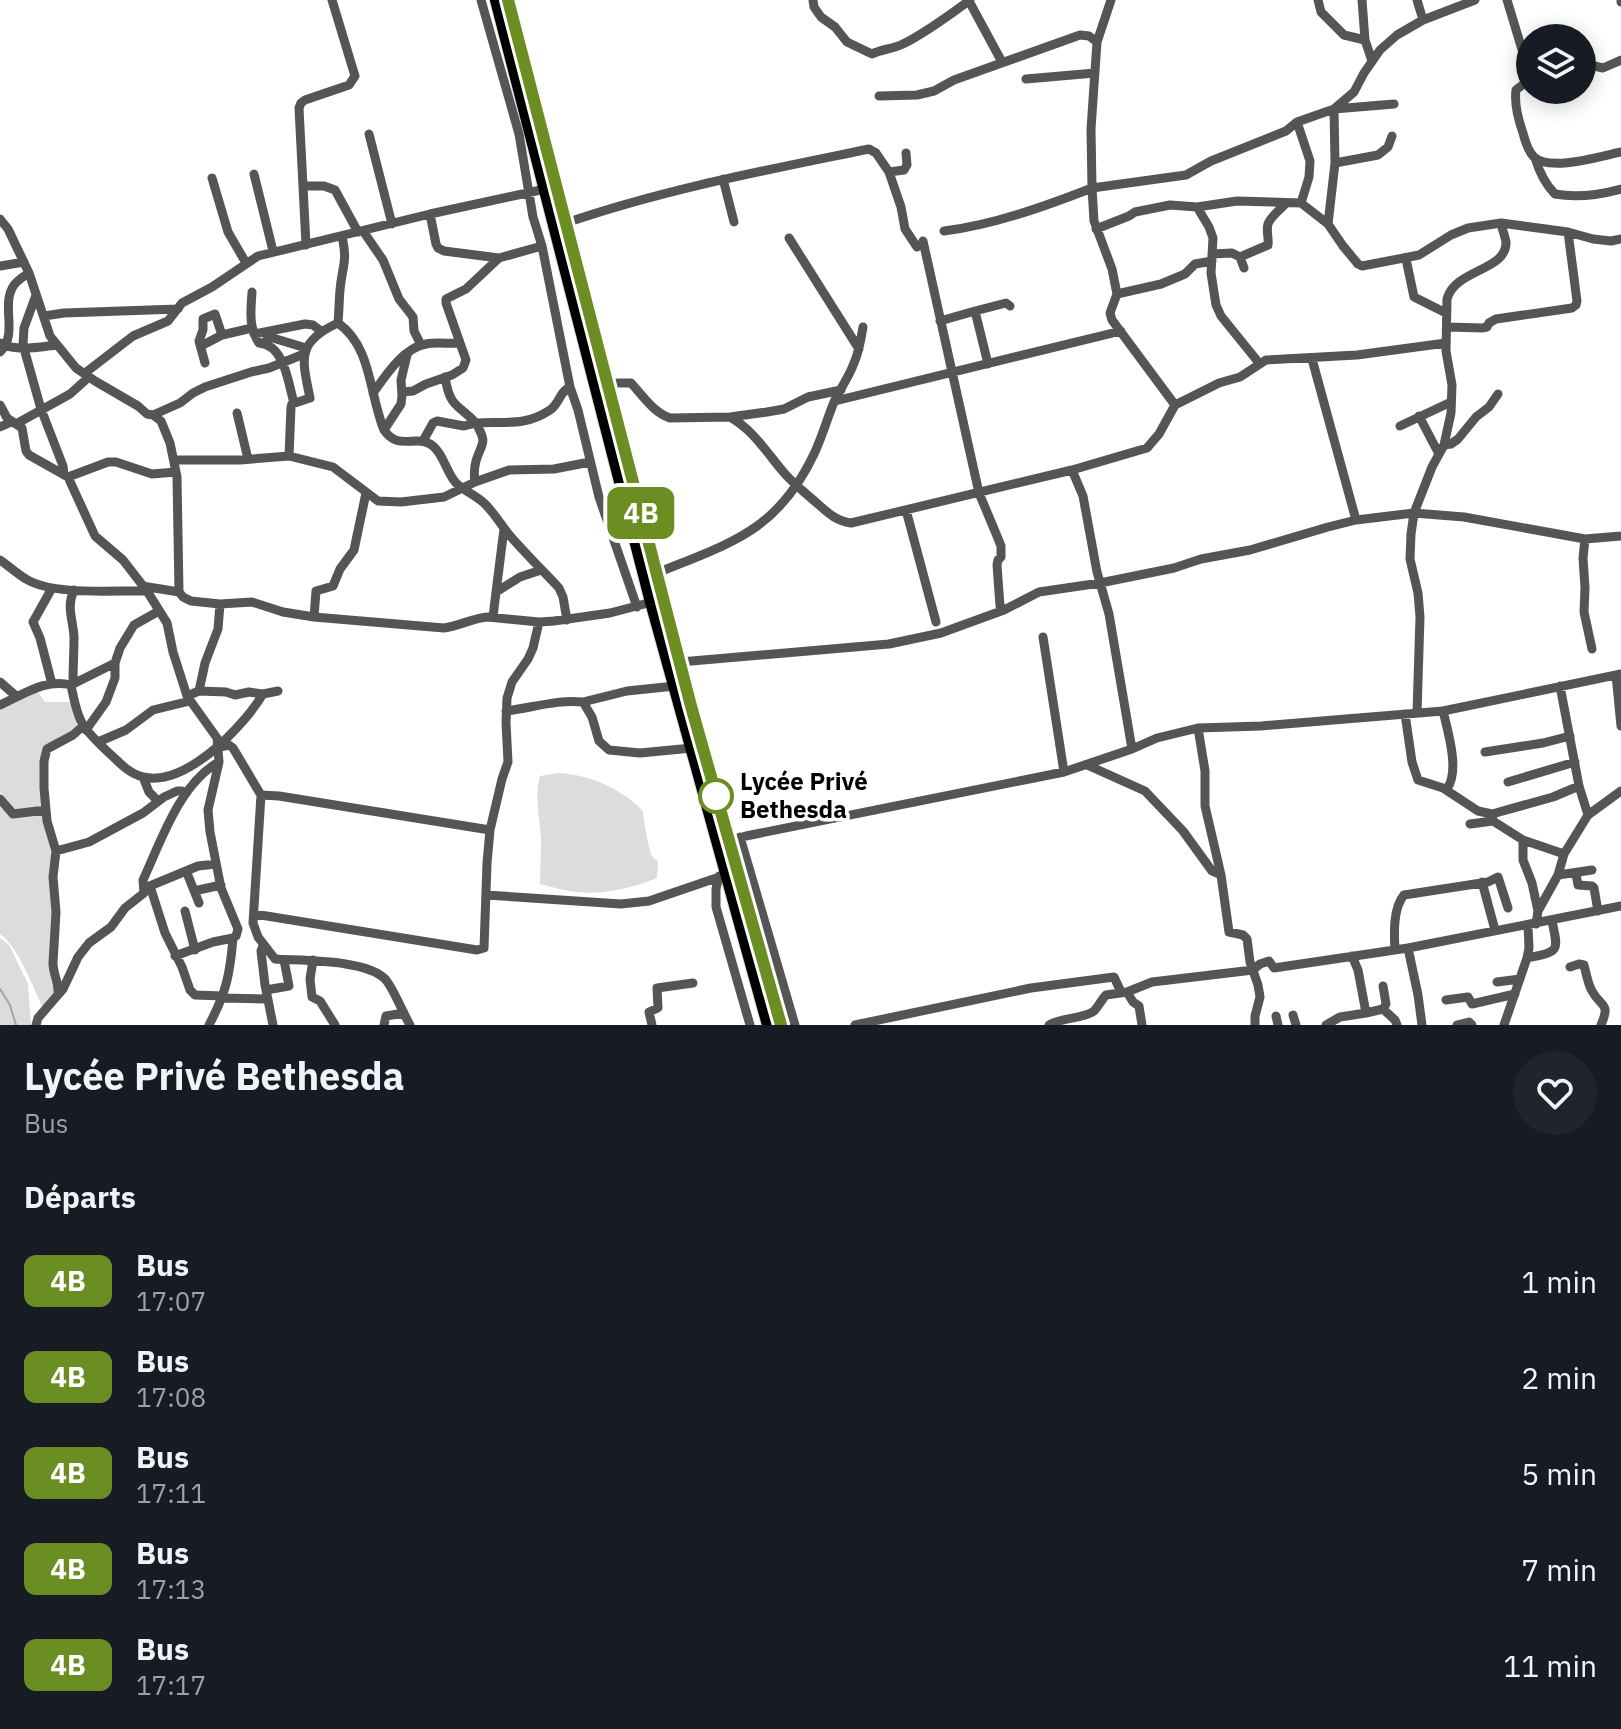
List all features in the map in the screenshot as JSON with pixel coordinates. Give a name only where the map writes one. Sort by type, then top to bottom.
[{"type":"highway","points":[[497,0],[692,748],[730,841],[723,875],[769,1025]]},
{"type":"highway","points":[[508,0],[680,662],[781,1025]]},
{"type":"street","points":[[306,245],[299,108],[301,103],[349,85],[355,76],[332,0]]},
{"type":"street","points":[[481,0],[512,107],[570,387],[599,497],[637,607]]},
{"type":"street","points":[[813,0],[821,17],[835,27],[847,42],[872,54],[900,46],[969,1],[1002,62]]},
{"type":"street","points":[[1318,0],[1321,12],[1344,35],[1365,40]]},
{"type":"street","points":[[1362,0],[1365,40],[1372,61]]},
{"type":"street","points":[[1417,0],[1423,20]]},
{"type":"street","points":[[1507,0],[1516,31]]},
{"type":"street","points":[[1107,1],[1097,42],[1091,129],[1096,229],[1109,257],[1117,294],[1110,313],[1112,320],[1175,405]]},
{"type":"street","points":[[1334,109],[1354,92],[1380,50],[1397,35],[1468,1]]},
{"type":"street","points":[[879,96],[917,95],[934,91],[954,80],[1080,35],[1089,36],[1097,42]]},
{"type":"street","points":[[1596,66],[1603,68],[1621,60]]},
{"type":"street","points":[[1026,79],[1095,73]]},
{"type":"street","points":[[1516,90],[1514,104],[1524,136],[1539,170],[1555,194],[1586,196],[1621,189]]},
{"type":"street","points":[[944,231],[962,229],[1048,205],[1092,188],[1186,175],[1211,161],[1286,131],[1297,122],[1334,109],[1394,104]]},
{"type":"street","points":[[1328,224],[1335,163],[1334,109]]},
{"type":"street","points":[[1297,122],[1310,161],[1301,203]]},
{"type":"street","points":[[369,134],[392,224]]},
{"type":"street","points":[[1335,163],[1378,155],[1388,147],[1392,136]]},
{"type":"street","points":[[566,223],[723,179],[869,149],[876,153],[889,172],[905,229],[920,244],[979,493],[1001,546],[997,565],[1000,606],[1004,610]]},
{"type":"street","points":[[1535,158],[1558,164],[1621,152]]},
{"type":"street","points":[[889,172],[904,170],[906,153]]},
{"type":"street","points":[[254,174],[273,251]]},
{"type":"street","points":[[212,178],[228,232],[246,263]]},
{"type":"street","points":[[723,179],[734,222]]},
{"type":"street","points":[[304,186],[324,186],[335,190],[383,260],[399,299],[413,317],[414,331],[421,345]]},
{"type":"street","points":[[0,427],[70,394],[87,375],[133,336],[168,321],[182,303],[258,256],[545,189]]},
{"type":"street","points":[[1096,229],[1135,212],[1170,205],[1197,207],[1237,201],[1301,203],[1328,224],[1362,266],[1419,255],[1468,228],[1501,223],[1568,232],[1593,239],[1621,239]]},
{"type":"street","points":[[1240,257],[1268,245],[1269,221],[1286,203]]},
{"type":"street","points":[[1197,207],[1213,238],[1211,273],[1216,305],[1221,316],[1259,363]]},
{"type":"street","points":[[430,214],[436,244],[441,250],[499,258],[542,246]]},
{"type":"street","points":[[0,219],[29,273],[48,332],[57,345],[76,368],[161,421],[175,460],[179,592]]},
{"type":"street","points":[[1417,713],[1420,617],[1410,559],[1411,534],[1414,513],[1441,450],[1451,413],[1452,385],[1446,343],[1449,291],[1455,283],[1488,267],[1500,257],[1506,242],[1501,223]]},
{"type":"street","points":[[1448,327],[1487,327],[1496,319],[1576,305],[1568,232]]},
{"type":"street","points":[[338,323],[346,253],[342,237]]},
{"type":"street","points":[[789,238],[859,349]]},
{"type":"street","points":[[1117,294],[1161,284],[1212,257],[1232,253],[1240,257],[1244,268]]},
{"type":"street","points":[[402,392],[413,391],[445,377],[465,364],[446,299],[466,289],[499,258]]},
{"type":"street","points":[[1406,259],[1414,297],[1446,313]]},
{"type":"street","points":[[0,266],[24,262]]},
{"type":"street","points":[[29,273],[16,282],[10,294],[5,312],[9,334],[2,348],[57,345]]},
{"type":"street","points":[[252,292],[253,331],[259,343],[272,347],[282,363],[294,403]]},
{"type":"street","points":[[36,295],[23,334],[24,348],[41,409],[66,476],[95,536],[123,560],[167,623],[173,652],[189,698],[214,732],[218,746],[219,762],[208,810],[210,832],[221,885],[238,925],[238,933],[233,938],[175,956]]},
{"type":"street","points":[[940,321],[1006,303],[1010,306]]},
{"type":"street","points":[[44,316],[178,309]]},
{"type":"street","points":[[975,311],[988,364]]},
{"type":"street","points":[[205,363],[199,341],[203,320],[216,315],[222,335]]},
{"type":"street","points":[[153,415],[205,387],[282,363],[305,351],[321,331],[338,323]]},
{"type":"street","points":[[338,323],[363,355],[387,435],[397,441],[423,441],[437,450],[450,475],[485,504],[561,592],[567,620]]},
{"type":"street","points":[[201,346],[222,335],[305,324],[321,331]]},
{"type":"street","points":[[657,573],[715,551],[746,535],[777,510],[814,454],[854,363],[863,327]]},
{"type":"street","points":[[835,401],[1121,331]]},
{"type":"street","points":[[264,343],[273,338],[305,351]]},
{"type":"street","points":[[373,393],[393,367],[421,345],[459,343]]},
{"type":"street","points":[[730,417],[742,424],[796,485],[833,517],[842,522],[861,522],[1072,470],[1147,448],[1159,434],[1175,405],[1219,383],[1240,377],[1259,363],[1275,359],[1357,355],[1446,343]]},
{"type":"street","points":[[289,456],[291,407],[310,398],[304,371],[305,351]]},
{"type":"street","points":[[384,430],[401,404],[402,372],[409,352]]},
{"type":"street","points":[[1312,359],[1356,520]]},
{"type":"street","points":[[445,377],[452,402],[476,423],[483,437],[484,446],[476,460],[475,482]]},
{"type":"street","points":[[609,388],[617,383],[631,383],[654,409],[670,418],[730,417],[784,409],[808,397],[841,390]]},
{"type":"street","points":[[423,441],[437,421],[464,426],[528,421],[554,407],[563,390],[570,387]]},
{"type":"street","points":[[1441,450],[1458,439],[1498,394]]},
{"type":"street","points":[[1400,426],[1451,402]]},
{"type":"street","points":[[0,405],[22,428],[29,455],[66,476],[108,462],[152,474],[176,472]]},
{"type":"street","points":[[237,413],[248,459]]},
{"type":"street","points":[[1419,416],[1441,450]]},
{"type":"street","points":[[175,460],[289,456],[333,467],[378,501],[401,502],[444,497],[509,470],[554,469],[590,462]]},
{"type":"street","points":[[1072,470],[1083,496],[1112,630],[1132,749]]},
{"type":"street","points":[[314,617],[316,591],[333,586],[340,569],[354,550],[366,493]]},
{"type":"street","points":[[906,510],[936,622]]},
{"type":"street","points":[[680,662],[889,644],[941,633],[1004,610],[1039,592],[1174,568],[1356,520],[1414,513],[1464,517],[1585,539],[1621,536]]},
{"type":"street","points":[[493,617],[504,529]]},
{"type":"street","points":[[1585,539],[1584,612],[1592,649]]},
{"type":"street","points":[[0,560],[26,579],[52,588],[144,588],[179,592],[186,599],[220,604],[252,602],[283,612],[314,617],[444,628],[480,617],[539,622],[567,620],[652,602]]},
{"type":"street","points":[[496,592],[528,573],[541,570]]},
{"type":"street","points":[[52,588],[33,622],[52,684]]},
{"type":"street","points":[[74,590],[69,613],[74,633],[72,685],[77,714],[84,728],[126,769],[156,779],[187,769],[228,738],[248,717],[263,694]]},
{"type":"street","points":[[199,691],[205,663],[218,629],[220,604]]},
{"type":"street","points":[[58,994],[53,971],[56,851],[46,810],[44,755],[47,749],[84,728],[106,702],[115,678],[115,663],[120,648],[134,625],[159,611]]},
{"type":"street","points":[[254,914],[481,950],[484,948],[490,830],[508,762],[506,711],[509,689],[533,648],[539,622]]},
{"type":"street","points":[[1043,637],[1064,772]]},
{"type":"street","points":[[0,705],[35,687],[63,683],[72,685],[115,663]]},
{"type":"street","points":[[795,1025],[730,841],[1064,772],[1157,738],[1198,728],[1443,711],[1618,674],[1621,726]]},
{"type":"street","points":[[0,682],[16,696]]},
{"type":"street","points":[[506,711],[675,686]]},
{"type":"street","points":[[1560,686],[1579,786],[1588,815]]},
{"type":"street","points":[[98,742],[126,730],[153,710],[189,698],[199,691],[235,695],[278,691]]},
{"type":"street","points":[[583,702],[592,717],[599,741],[609,750],[640,753],[692,748]]},
{"type":"street","points":[[1443,711],[1453,767],[1447,789]]},
{"type":"street","points":[[1405,714],[1418,780],[1447,789],[1523,840],[1564,854]]},
{"type":"street","points":[[1198,728],[1205,771],[1205,806],[1221,875],[1229,932],[1247,939],[1260,997],[1255,1025]]},
{"type":"street","points":[[1485,752],[1570,736]]},
{"type":"street","points":[[218,746],[231,745],[261,795],[253,923],[263,946],[275,959],[313,960],[376,972],[386,980],[410,1025]]},
{"type":"street","points":[[219,762],[184,794],[143,880],[165,933],[192,993],[223,997],[267,994],[310,979]]},
{"type":"street","points":[[1508,782],[1575,762]]},
{"type":"street","points":[[1087,765],[1145,791],[1183,831],[1212,871],[1221,875]]},
{"type":"street","points":[[143,777],[149,792],[161,799]]},
{"type":"street","points":[[156,779],[161,799]]},
{"type":"street","points":[[1470,824],[1579,786]]},
{"type":"street","points":[[56,851],[89,842],[177,791],[184,794]]},
{"type":"street","points":[[1504,1025],[1527,958],[1532,925],[1558,875],[1564,854],[1588,815],[1621,791]]},
{"type":"street","points":[[261,795],[490,830]]},
{"type":"street","points":[[0,799],[13,814],[46,810]]},
{"type":"street","points":[[1523,840],[1523,860],[1538,911]]},
{"type":"street","points":[[36,1025],[38,1018],[63,989],[72,967],[85,948],[108,931],[125,908],[147,887],[198,866],[216,864]]},
{"type":"street","points":[[1558,875],[1592,870]]},
{"type":"street","points":[[187,873],[199,903]]},
{"type":"street","points":[[1576,874],[1578,885],[1594,888],[1598,911]]},
{"type":"street","points":[[486,895],[640,903],[723,875]]},
{"type":"street","points":[[723,875],[716,889],[716,907],[750,1025]]},
{"type":"street","points":[[1395,950],[1399,902],[1404,895],[1488,882],[1498,877],[1508,908]]},
{"type":"street","points":[[1482,882],[1495,930]]},
{"type":"street","points":[[194,891],[221,885]]},
{"type":"street","points":[[1049,1025],[1090,1013],[1106,995],[1152,982],[1253,970],[1269,961],[1274,968],[1408,948],[1621,906]]},
{"type":"street","points":[[185,911],[195,950]]},
{"type":"street","points":[[1527,958],[1549,954],[1556,949],[1552,921]]},
{"type":"street","points":[[209,1025],[223,997],[233,938]]},
{"type":"street","points":[[263,946],[273,1025]]},
{"type":"street","points":[[1408,948],[1422,1025]]},
{"type":"street","points":[[1352,956],[1358,970],[1366,1013]]},
{"type":"street","points":[[284,960],[289,986]]},
{"type":"street","points":[[313,960],[310,979],[312,997],[320,1001],[335,1025]]},
{"type":"street","points":[[1570,967],[1584,965],[1591,991],[1605,1005],[1606,1014],[1601,1025]]},
{"type":"street","points":[[855,1025],[1031,988],[1114,977],[1139,1006],[1142,1025]]},
{"type":"street","points":[[1497,982],[1520,979]]},
{"type":"street","points":[[652,1025],[649,1012],[658,1008],[657,988],[693,983]]},
{"type":"street","points":[[1326,1025],[1333,1020],[1348,1020],[1383,1009],[1386,1004],[1383,986]]},
{"type":"street","points":[[1446,1000],[1468,997],[1472,1004],[1515,994]]},
{"type":"street","points":[[1383,1009],[1397,1025]]},
{"type":"street","points":[[384,1025],[386,1016],[404,1013]]},
{"type":"street","points":[[1457,1025],[1469,1022],[1472,1025]]},
{"type":"shaded area","points":[[36,689],[45,702],[70,702],[82,726],[45,749],[44,808],[14,810],[0,792],[0,708]]},
{"type":"shaded area","points":[[558,773],[604,784],[643,811],[651,853],[658,861],[657,878],[608,892],[572,891],[540,884],[538,784],[540,776]]},
{"type":"shaded area","points":[[0,802],[12,816],[43,815],[52,854],[55,993],[43,1008],[19,958],[0,934]]},
{"type":"shaded area","points":[[0,938],[9,945],[28,984],[31,1025],[0,1025]]},
{"type":"waterway","points":[[0,989],[10,1005],[16,1025]]},
{"type":"bus line","name":"4B","points":[[508,0],[691,706],[781,1025]]},
{"type":"place","name":"Lycée Privé Bethesda","points":[[716,796]]}]
